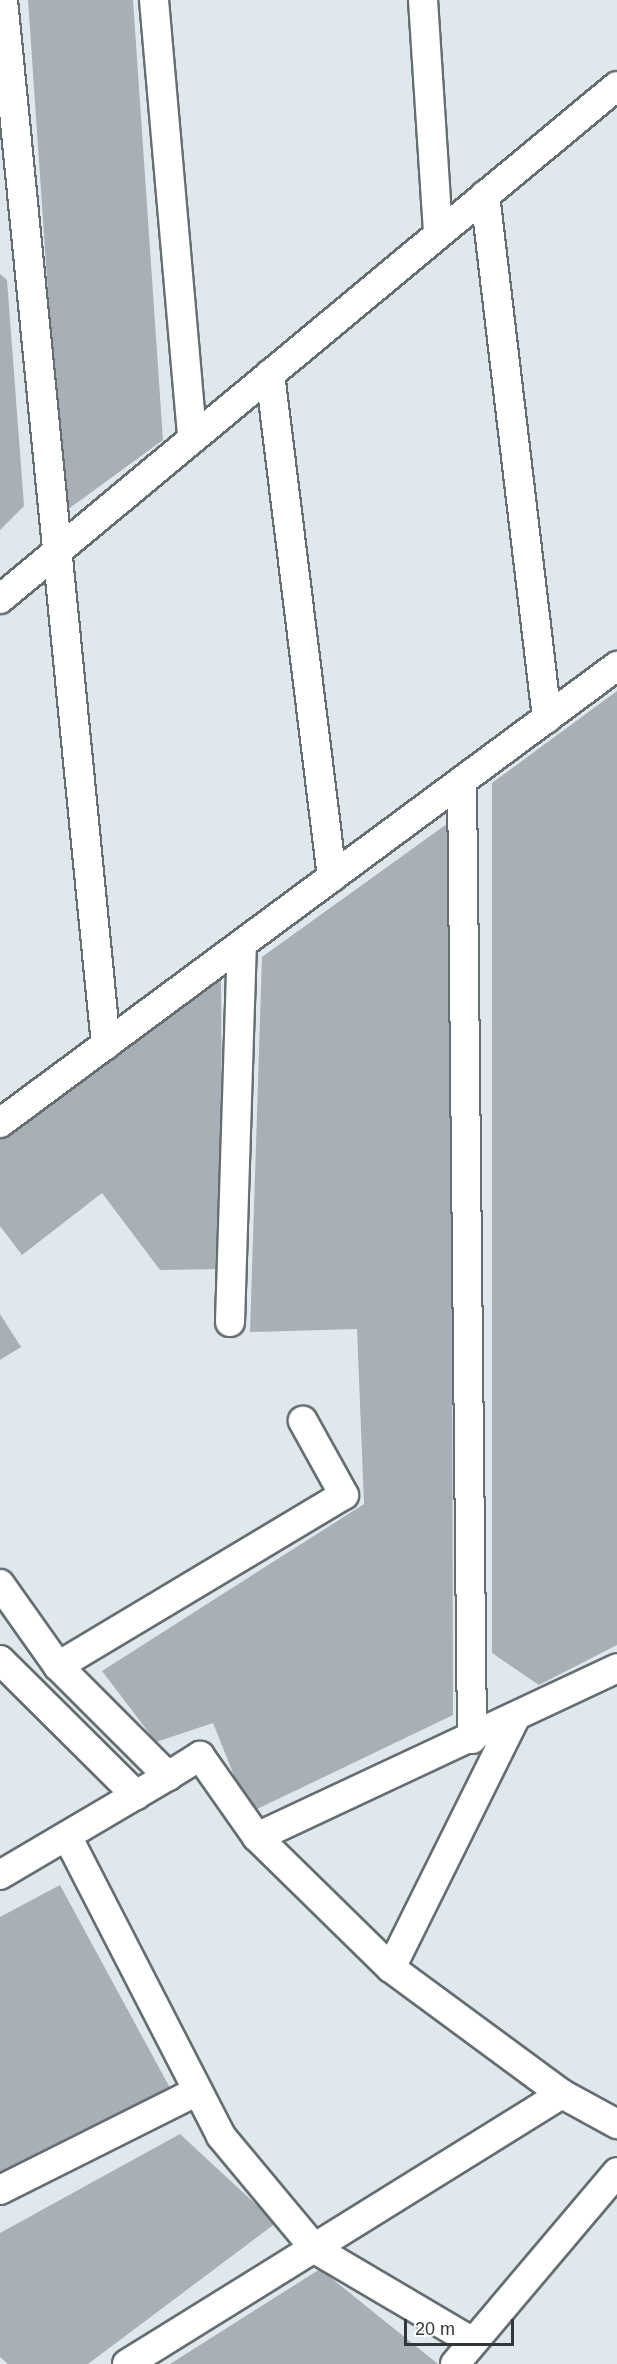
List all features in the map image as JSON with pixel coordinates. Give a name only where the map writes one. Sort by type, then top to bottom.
[{"type":"street","points":[[154,0],[192,438]]},
{"type":"street","points":[[423,0],[438,234]]},
{"type":"street","points":[[3,19],[59,550],[106,1045]]},
{"type":"street","points":[[0,599],[617,86]]},
{"type":"street","points":[[485,195],[547,718]]},
{"type":"street","points":[[270,374],[332,877]]},
{"type":"street","points":[[0,1124],[617,666]]},
{"type":"street","points":[[462,781],[472,1739]]},
{"type":"street","points":[[230,1322],[242,944]]},
{"type":"street","points":[[58,1666],[344,1495],[303,1421]]},
{"type":"street","points":[[0,1584],[58,1666],[168,1776]]},
{"type":"street","points":[[0,1660],[136,1796]]},
{"type":"street","points":[[257,1837],[472,1739],[617,1668]]},
{"type":"street","points":[[391,1968],[515,1718]]},
{"type":"street","points":[[0,1875],[200,1756],[257,1837],[391,1968],[562,2094],[616,2122]]},
{"type":"street","points":[[67,1836],[221,2136],[315,2249],[473,2342]]},
{"type":"street","points":[[0,2190],[198,2091]]},
{"type":"street","points":[[127,2364],[562,2094]]},
{"type":"street","points":[[455,2364],[617,2172]]},
{"type":"building","points":[[28,0],[133,0],[163,440],[63,513]]},
{"type":"building","points":[[0,274],[7,280],[24,506],[0,530]]},
{"type":"building","points":[[617,691],[617,1645],[539,1685],[492,1653],[492,783]]},
{"type":"building","points":[[451,821],[453,1715],[249,1813],[213,1723],[156,1742],[102,1671],[364,1504],[357,1329],[250,1332],[262,957]]},
{"type":"building","points":[[221,979],[223,1269],[160,1270],[102,1193],[22,1255],[0,1226],[0,1135]]},
{"type":"building","points":[[0,1314],[21,1347],[0,1360]]},
{"type":"building","points":[[60,1885],[170,2088],[0,2180],[0,1917]]},
{"type":"building","points":[[180,2134],[276,2223],[88,2364],[8,2364],[0,2357],[0,2233]]},
{"type":"building","points":[[320,2269],[438,2364],[170,2364]]}]
